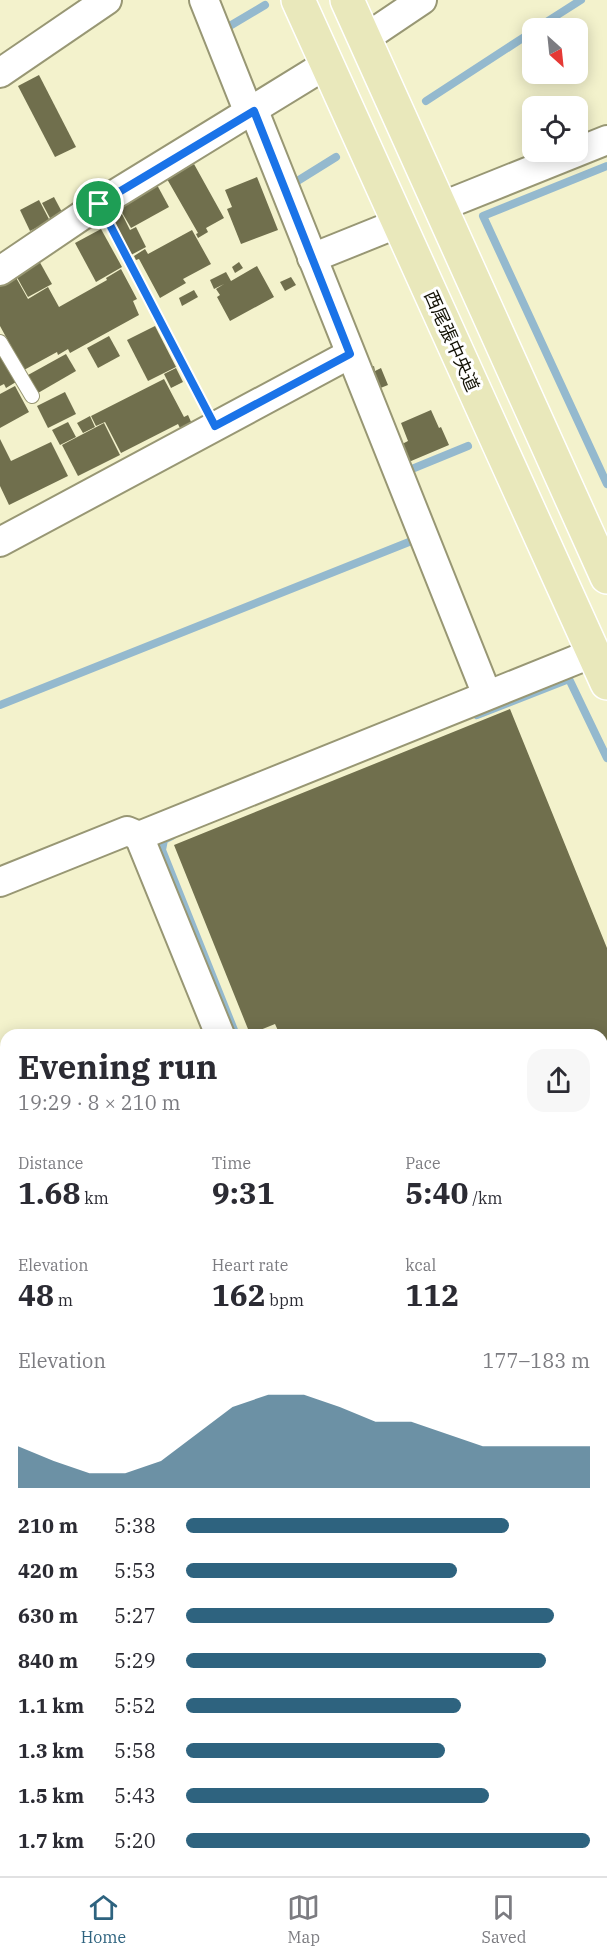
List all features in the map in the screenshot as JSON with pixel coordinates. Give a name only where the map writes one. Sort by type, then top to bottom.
[{"type":"main road","name":"西尾張中央道","points":[[298,0],[607,683]]},
{"type":"main road","points":[[347,0],[607,577]]},
{"type":"street","points":[[0,73],[107,0]]},
{"type":"street","points":[[204,0],[312,258],[487,695]]},
{"type":"street","points":[[364,39],[422,0]]},
{"type":"street","points":[[0,271],[99,204],[327,64]]},
{"type":"street","points":[[440,207],[607,140]]},
{"type":"street","points":[[312,258],[399,223]]},
{"type":"street","points":[[0,542],[350,354]]},
{"type":"street","points":[[0,882],[127,831],[139,836],[593,653]]},
{"type":"street","points":[[139,836],[218,1029]]},
{"type":"lane","points":[[0,342],[32,396]]},
{"type":"path","points":[[99,204],[215,426]]},
{"type":"building","points":[[39,75],[76,147],[55,157],[18,86]]},
{"type":"building","points":[[194,164],[224,218],[206,228],[208,232],[198,238],[196,234],[198,233],[167,179]]},
{"type":"building","points":[[257,177],[278,230],[241,244],[227,209],[232,207],[225,190]]},
{"type":"building","points":[[156,183],[169,207],[131,228],[117,204]]},
{"type":"building","points":[[54,197],[63,214],[51,220],[42,203]]},
{"type":"building","points":[[39,200],[50,221],[30,231],[20,210]]},
{"type":"building","points":[[121,212],[130,230],[136,227],[146,247],[131,255],[111,218]]},
{"type":"building","points":[[101,229],[122,267],[96,282],[75,243]]},
{"type":"building","points":[[192,230],[211,264],[183,279],[186,283],[160,298],[139,259],[136,260],[134,256],[145,249],[148,254]]},
{"type":"building","points":[[38,259],[52,284],[28,297],[14,272]]},
{"type":"building","points":[[239,262],[243,268],[235,273],[232,267]]},
{"type":"building","points":[[257,266],[274,297],[230,321],[217,297],[220,295],[216,289],[224,284],[214,289],[210,280],[226,272],[231,281]]},
{"type":"building","points":[[121,269],[137,299],[133,301],[139,315],[70,353],[68,349],[58,355],[57,352],[24,370],[0,326],[0,281],[14,274],[28,299],[48,287],[59,307],[107,280],[106,278]]},
{"type":"building","points":[[291,277],[296,285],[285,291],[280,282]]},
{"type":"building","points":[[194,290],[198,297],[182,306],[179,298]]},
{"type":"building","points":[[155,326],[176,367],[148,381],[127,340]]},
{"type":"building","points":[[109,336],[120,356],[98,368],[87,348]]},
{"type":"building","points":[[0,353],[16,382],[6,388],[4,384],[0,386]]},
{"type":"building","points":[[66,354],[76,371],[38,393],[28,375]]},
{"type":"building","points":[[374,366],[375,371],[381,368],[388,385],[373,391],[364,370]]},
{"type":"building","points":[[176,368],[183,382],[171,388],[164,374]]},
{"type":"building","points":[[164,379],[184,417],[188,415],[192,424],[181,430],[178,424],[121,453],[105,422],[96,426],[91,416]]},
{"type":"building","points":[[15,386],[29,412],[0,428],[0,394]]},
{"type":"building","points":[[65,392],[76,414],[48,428],[37,406]]},
{"type":"building","points":[[431,410],[449,445],[404,464],[396,447],[408,441],[401,423]]},
{"type":"building","points":[[90,416],[95,427],[83,433],[77,423]]},
{"type":"building","points":[[68,422],[76,437],[60,445],[52,430]]},
{"type":"building","points":[[104,423],[120,455],[78,476],[62,445]]},
{"type":"building","points":[[0,439],[11,461],[51,442],[68,476],[9,505],[0,486]]},
{"type":"building","points":[[510,709],[607,948],[607,1029],[277,1029],[275,1024],[262,1029],[248,1029],[174,845]]},
{"type":"waterway","points":[[553,18],[581,0]]},
{"type":"waterway","points":[[228,27],[265,5]]},
{"type":"waterway","points":[[426,101],[522,39]]},
{"type":"waterway","points":[[291,185],[336,157]]},
{"type":"waterway","points":[[607,166],[483,216],[607,484]]},
{"type":"waterway","points":[[407,471],[468,446]]},
{"type":"waterway","points":[[0,705],[414,540]]},
{"type":"waterway","points":[[477,715],[569,679],[607,758]]},
{"type":"waterway","points":[[172,836],[164,840],[162,850],[234,1029]]},
{"type":"route","points":[[254,111],[350,354],[215,426],[99,204],[254,111]]}]
